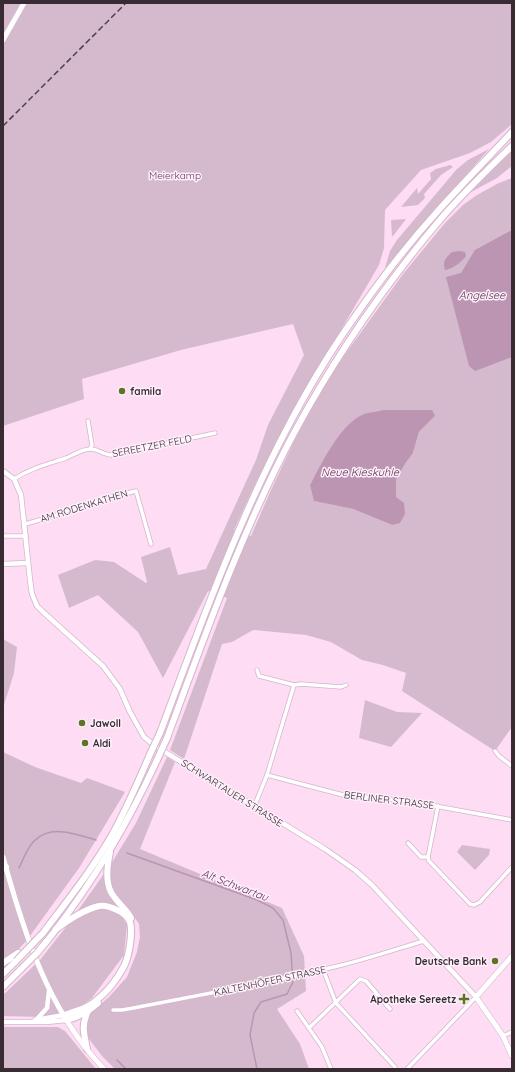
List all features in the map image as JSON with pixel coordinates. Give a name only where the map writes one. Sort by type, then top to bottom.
[{"type":"highway","points":[[3,974],[53,919],[75,892],[112,835],[132,796],[160,733],[226,561],[259,485],[307,391],[337,342],[386,274],[436,212],[512,132]]},
{"type":"highway","points":[[3,987],[37,953],[81,897],[110,852],[139,800],[167,738],[233,565],[266,488],[290,440],[344,347],[398,271],[440,220],[512,146]]},
{"type":"highway","points":[[65,1018],[78,1017],[88,1011],[112,990],[122,977],[129,963],[134,944],[135,930],[133,921],[129,914],[113,897],[109,887],[107,873],[110,852]]},
{"type":"highway","points":[[56,929],[79,914],[101,906],[110,907],[126,916],[130,922],[131,930],[126,962],[119,975],[100,998],[83,1010],[65,1018]]},
{"type":"highway","points":[[3,963],[18,953],[41,932]]},
{"type":"highway","points":[[87,1049],[83,1029],[88,1011]]},
{"type":"main road","points":[[3,40],[24,3]]},
{"type":"main road","points":[[3,857],[4,866],[32,952],[49,990],[65,1018],[87,1049],[104,1069]]},
{"type":"main road","points":[[512,956],[476,997],[503,1036],[512,1056]]},
{"type":"street","points":[[3,471],[14,479],[25,472],[40,466],[90,449],[92,445],[88,421]]},
{"type":"street","name":"SEREETZER FELD","points":[[90,449],[111,456],[215,433]]},
{"type":"street","name":"SCHWARTAUER STRASSE","points":[[14,479],[21,495],[32,594],[37,606],[47,617],[103,666],[120,689],[130,712],[144,737],[154,746],[356,870],[372,885],[476,997]]},
{"type":"street","name":"AM RODENKATHEN","points":[[25,524],[54,516],[110,496],[128,494],[134,490],[136,491],[151,544]]},
{"type":"street","points":[[3,536],[26,536]]},
{"type":"street","points":[[3,564],[28,564]]},
{"type":"street","points":[[257,670],[259,676],[294,685],[301,684],[341,687],[346,685]]},
{"type":"street","points":[[254,807],[267,775],[294,685]]},
{"type":"street","points":[[495,751],[512,766]]},
{"type":"street","name":"BERLINER STRASSE","points":[[267,775],[343,795],[408,801],[512,820]]},
{"type":"street","points":[[438,806],[428,857],[429,861],[470,904],[474,905],[480,902],[512,866]]},
{"type":"street","points":[[408,843],[421,857],[428,857]]},
{"type":"street","name":"KALTENHÖFER STRASSE","points":[[113,1010],[122,1010],[284,978],[323,969],[424,941]]},
{"type":"street","points":[[323,969],[332,997],[336,1003],[395,1067]]},
{"type":"street","points":[[310,1027],[362,979],[366,981],[390,1009]]},
{"type":"street","points":[[37,1019],[46,1008],[49,990]]},
{"type":"street","points":[[407,1069],[476,997]]},
{"type":"street","points":[[297,1011],[310,1027],[322,1047],[331,1069]]},
{"type":"street","points":[[25,1022],[37,1019],[65,1018]]},
{"type":"street","points":[[3,1022],[46,1022],[65,1018]]},
{"type":"street","points":[[503,1036],[512,1032]]},
{"type":"green space","name":"Meierkamp","points":[[3,3],[512,3],[512,124],[491,142],[470,153],[421,170],[385,210],[384,248],[379,265],[287,422],[256,482],[234,530],[251,536],[298,433],[328,378],[403,274],[445,223],[463,205],[477,195],[512,178],[512,727],[495,751],[402,691],[406,673],[362,660],[331,642],[306,635],[253,630],[232,642],[222,644],[184,759],[170,750],[227,598],[208,591],[163,678],[138,632],[98,595],[69,608],[58,575],[95,560],[114,562],[146,583],[141,557],[170,547],[178,575],[206,569],[256,460],[268,425],[304,355],[293,324],[181,350],[82,379],[84,399],[3,426]],"holes":[[[362,415],[435,416],[419,432],[413,453],[396,480],[396,497],[392,525],[353,509],[315,501],[310,485],[330,450],[348,426]]]},
{"type":"green space","points":[[489,149],[385,268],[390,251],[397,240],[457,169],[468,160]]},
{"type":"green space","points":[[512,150],[512,166],[497,178],[471,192]]},
{"type":"green space","points":[[450,165],[453,167],[441,175],[424,194],[425,198],[418,205],[401,207],[417,188],[418,194],[431,179],[430,173],[436,169]]},
{"type":"green space","points":[[406,219],[393,236],[392,236],[391,220]]},
{"type":"green space","points":[[3,639],[17,647],[14,673],[3,708]]},
{"type":"green space","points":[[365,700],[397,712],[422,713],[391,747],[359,738]]},
{"type":"green space","points":[[3,752],[35,767],[81,783],[87,778],[125,792],[79,868],[27,940],[3,966]]},
{"type":"green space","points":[[167,757],[175,762],[140,849],[282,908],[304,956],[306,991],[277,1009],[300,1044],[309,1069],[115,1069],[102,1056],[89,1039],[85,1030],[88,1015],[109,997],[127,977],[137,952],[140,937],[139,924],[120,899],[116,912],[122,917],[127,925],[124,955],[92,998],[79,1008],[43,1017],[3,1016],[3,995],[40,960],[69,923],[111,864],[136,823]]},
{"type":"green space","points":[[462,845],[490,849],[489,855],[475,870],[457,852]]},
{"type":"green space","points":[[3,1027],[58,1027],[65,1031],[96,1069],[3,1069]]},
{"type":"water","name":"Angelsee","points":[[512,230],[512,357],[475,371],[469,366],[446,277],[461,273],[475,250]]},
{"type":"water","points":[[452,252],[465,252],[466,256],[457,265],[445,270],[444,262],[446,258]]},
{"type":"water","name":"Neue Kieskuhle","points":[[383,410],[432,410],[435,416],[419,432],[413,453],[396,480],[396,497],[404,503],[405,514],[400,523],[392,525],[353,509],[314,501],[310,485],[332,446],[346,427],[362,415]]},
{"type":"waterway","name":"Alt Schwartau","points":[[19,868],[27,851],[34,841],[48,833],[72,833],[96,840]]},
{"type":"waterway","name":"Alt Schwartau","points":[[127,853],[257,900],[273,908],[283,920],[291,953],[293,982],[287,994],[261,1002],[254,1013],[250,1035],[257,1069]]},
{"type":"waterway","points":[[117,1060],[126,1069]]},
{"type":"railway","points":[[3,126],[126,3]]},
{"type":"place","name":"famila","points":[[122,391]]},
{"type":"place","name":"Jawoll","points":[[82,723]]},
{"type":"place","name":"Aldi","points":[[85,743]]},
{"type":"place","name":"Deutsche Bank","points":[[495,961]]},
{"type":"place","name":"Apotheke Sereetz","points":[[464,999]]}]
